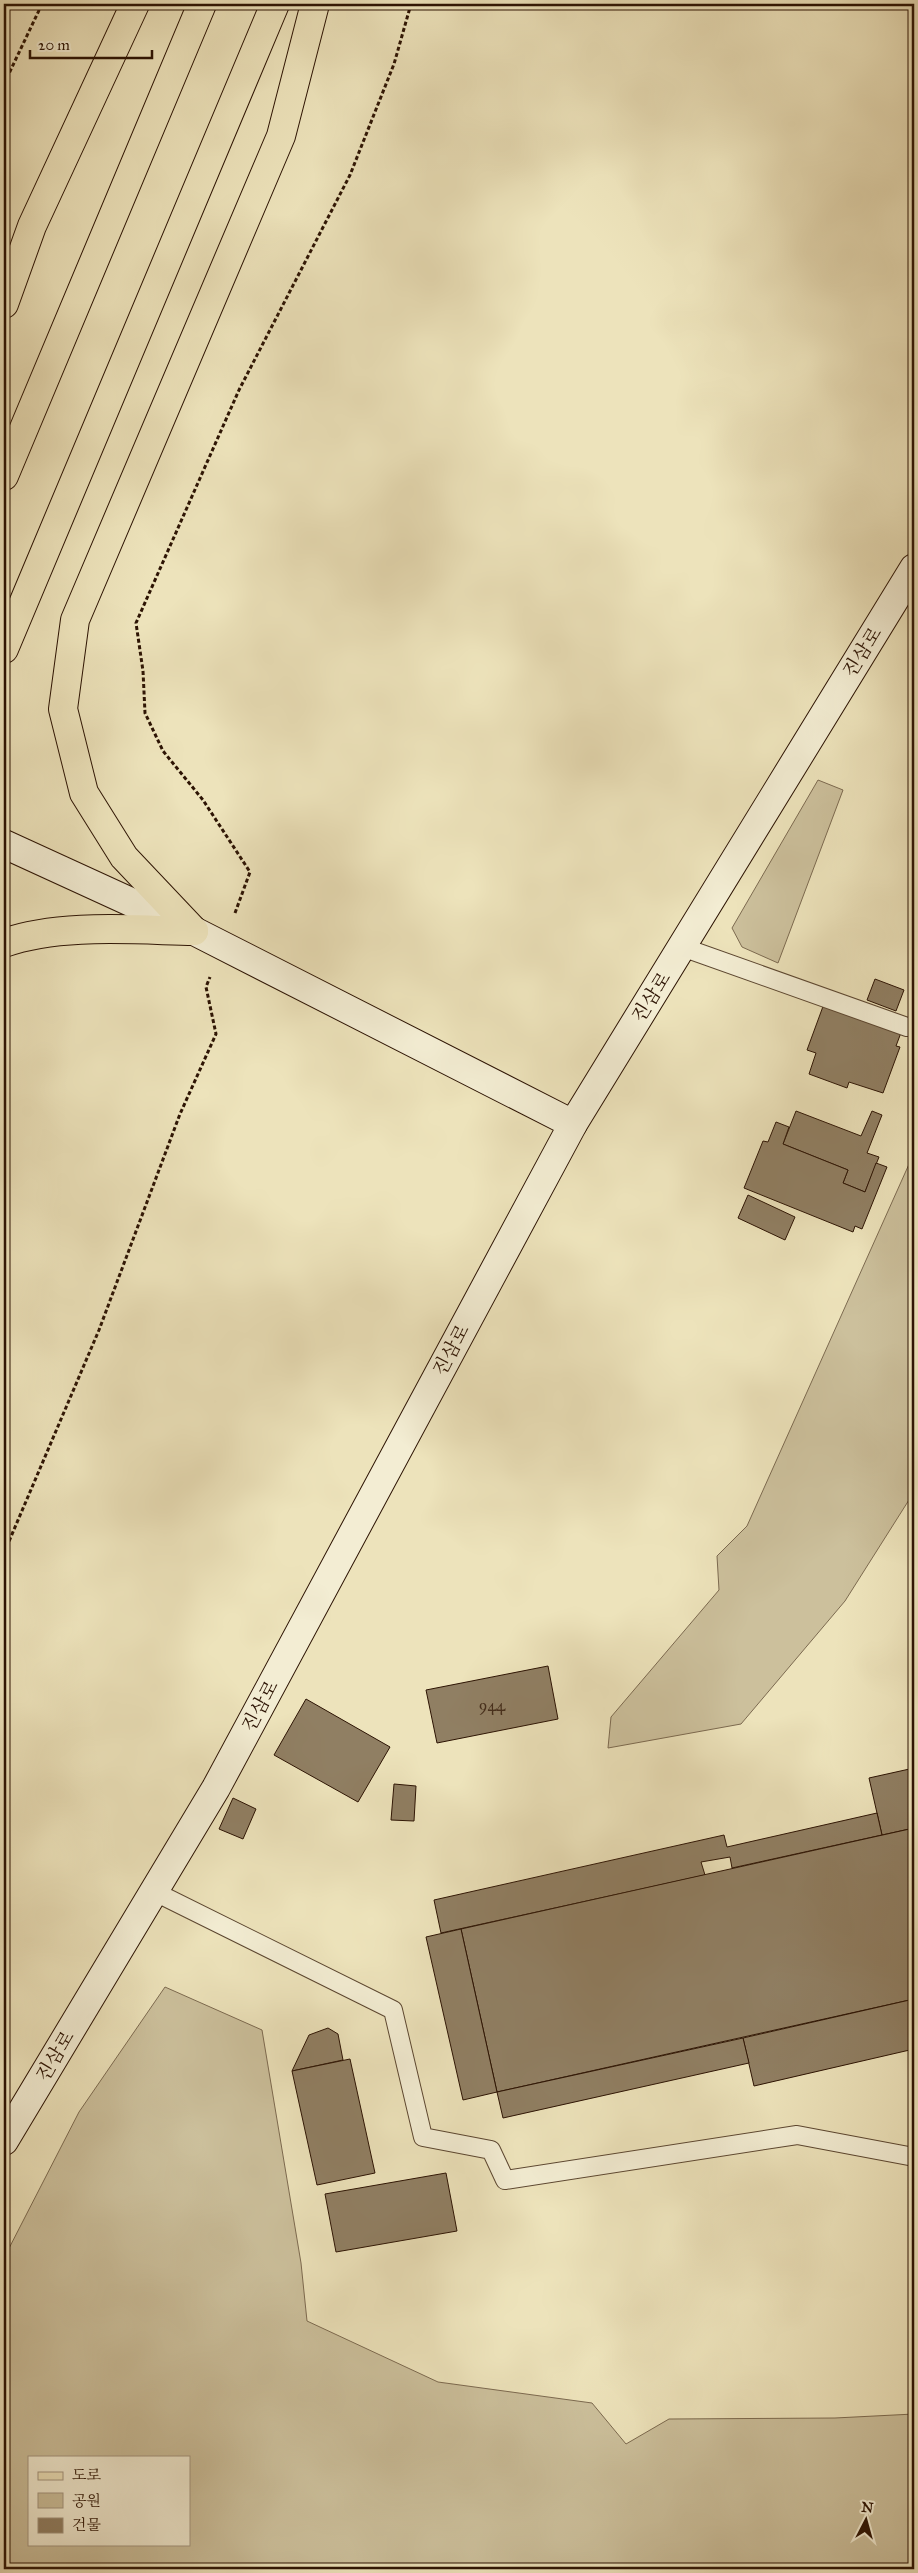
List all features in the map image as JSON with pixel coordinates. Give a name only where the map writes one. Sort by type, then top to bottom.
[{"type":"main road","points":[[4,304],[32,226],[135,4]]},
{"type":"main road","points":[[4,476],[202,4]]},
{"type":"main road","points":[[4,648],[274,4]]},
{"type":"main road","points":[[194,931],[124,857],[84,793],[63,709],[75,620],[281,136],[315,4]]},
{"type":"main road","points":[[4,942],[20,937],[93,929],[194,931]]},
{"type":"street","name":"진삼로","points":[[4,2141],[216,1788],[573,1124],[914,568]]},
{"type":"street","points":[[4,844],[194,931],[573,1124]]},
{"type":"lane","points":[[682,947],[907,1027]]},
{"type":"lane","points":[[153,1891],[393,2010],[423,2137],[491,2150],[505,2180],[797,2136],[914,2157]]},
{"type":"path","points":[[4,84],[42,4]]},
{"type":"path","points":[[4,1553],[99,1330],[180,1114],[216,1034],[206,987],[250,872],[203,800],[163,751],[144,713],[143,671],[136,623],[239,390],[350,175],[394,64],[410,4]]},
{"type":"green space","points":[[818,780],[843,790],[778,963],[742,947],[732,928]]},
{"type":"green space","points":[[914,1153],[914,1492],[845,1601],[741,1724],[608,1748],[611,1717],[719,1590],[717,1556],[747,1526]]},
{"type":"green space","points":[[165,1987],[262,2030],[301,2263],[307,2321],[438,2382],[592,2403],[626,2444],[669,2419],[835,2418],[914,2414],[914,2569],[4,2569],[4,2258],[79,2112]]},
{"type":"building","points":[[875,979],[904,990],[896,1011],[867,1000]]},
{"type":"building","points":[[825,1001],[902,1030],[896,1046],[900,1047],[883,1093],[849,1082],[847,1088],[809,1074],[816,1053],[807,1050]]},
{"type":"building","points":[[796,1111],[861,1136],[872,1111],[882,1115],[867,1153],[879,1157],[865,1192],[843,1183],[848,1170],[783,1144]]},
{"type":"building","points":[[776,1122],[789,1127],[783,1144],[848,1170],[843,1183],[865,1192],[876,1163],[887,1167],[862,1229],[855,1226],[853,1232],[744,1188],[763,1141],[768,1142]]},
{"type":"building","points":[[748,1195],[795,1217],[785,1240],[738,1218]]},
{"type":"building","points":[[548,1666],[558,1719],[437,1743],[426,1690]]},
{"type":"building","points":[[306,1699],[390,1747],[358,1802],[274,1755]]},
{"type":"building","points":[[914,1768],[914,1828],[882,1835],[869,1778]]},
{"type":"building","points":[[394,1784],[416,1786],[414,1821],[391,1820]]},
{"type":"building","points":[[233,1798],[256,1809],[243,1839],[219,1829]]},
{"type":"building","points":[[877,1813],[882,1835],[732,1868],[730,1857],[701,1862],[705,1875],[441,1933],[434,1900],[724,1835],[727,1847]]},
{"type":"building","points":[[914,1828],[914,1999],[497,2092],[461,1929]]},
{"type":"building","points":[[461,1929],[497,2092],[463,2100],[426,1937]]},
{"type":"building","points":[[914,1999],[914,2049],[754,2086],[743,2038]]},
{"type":"building","points":[[328,2028],[338,2034],[343,2060],[292,2071],[309,2035]]},
{"type":"building","points":[[743,2038],[749,2063],[503,2118],[497,2092]]},
{"type":"building","points":[[350,2059],[375,2173],[317,2185],[292,2071]]},
{"type":"building","points":[[446,2173],[457,2231],[336,2252],[325,2194]]}]
